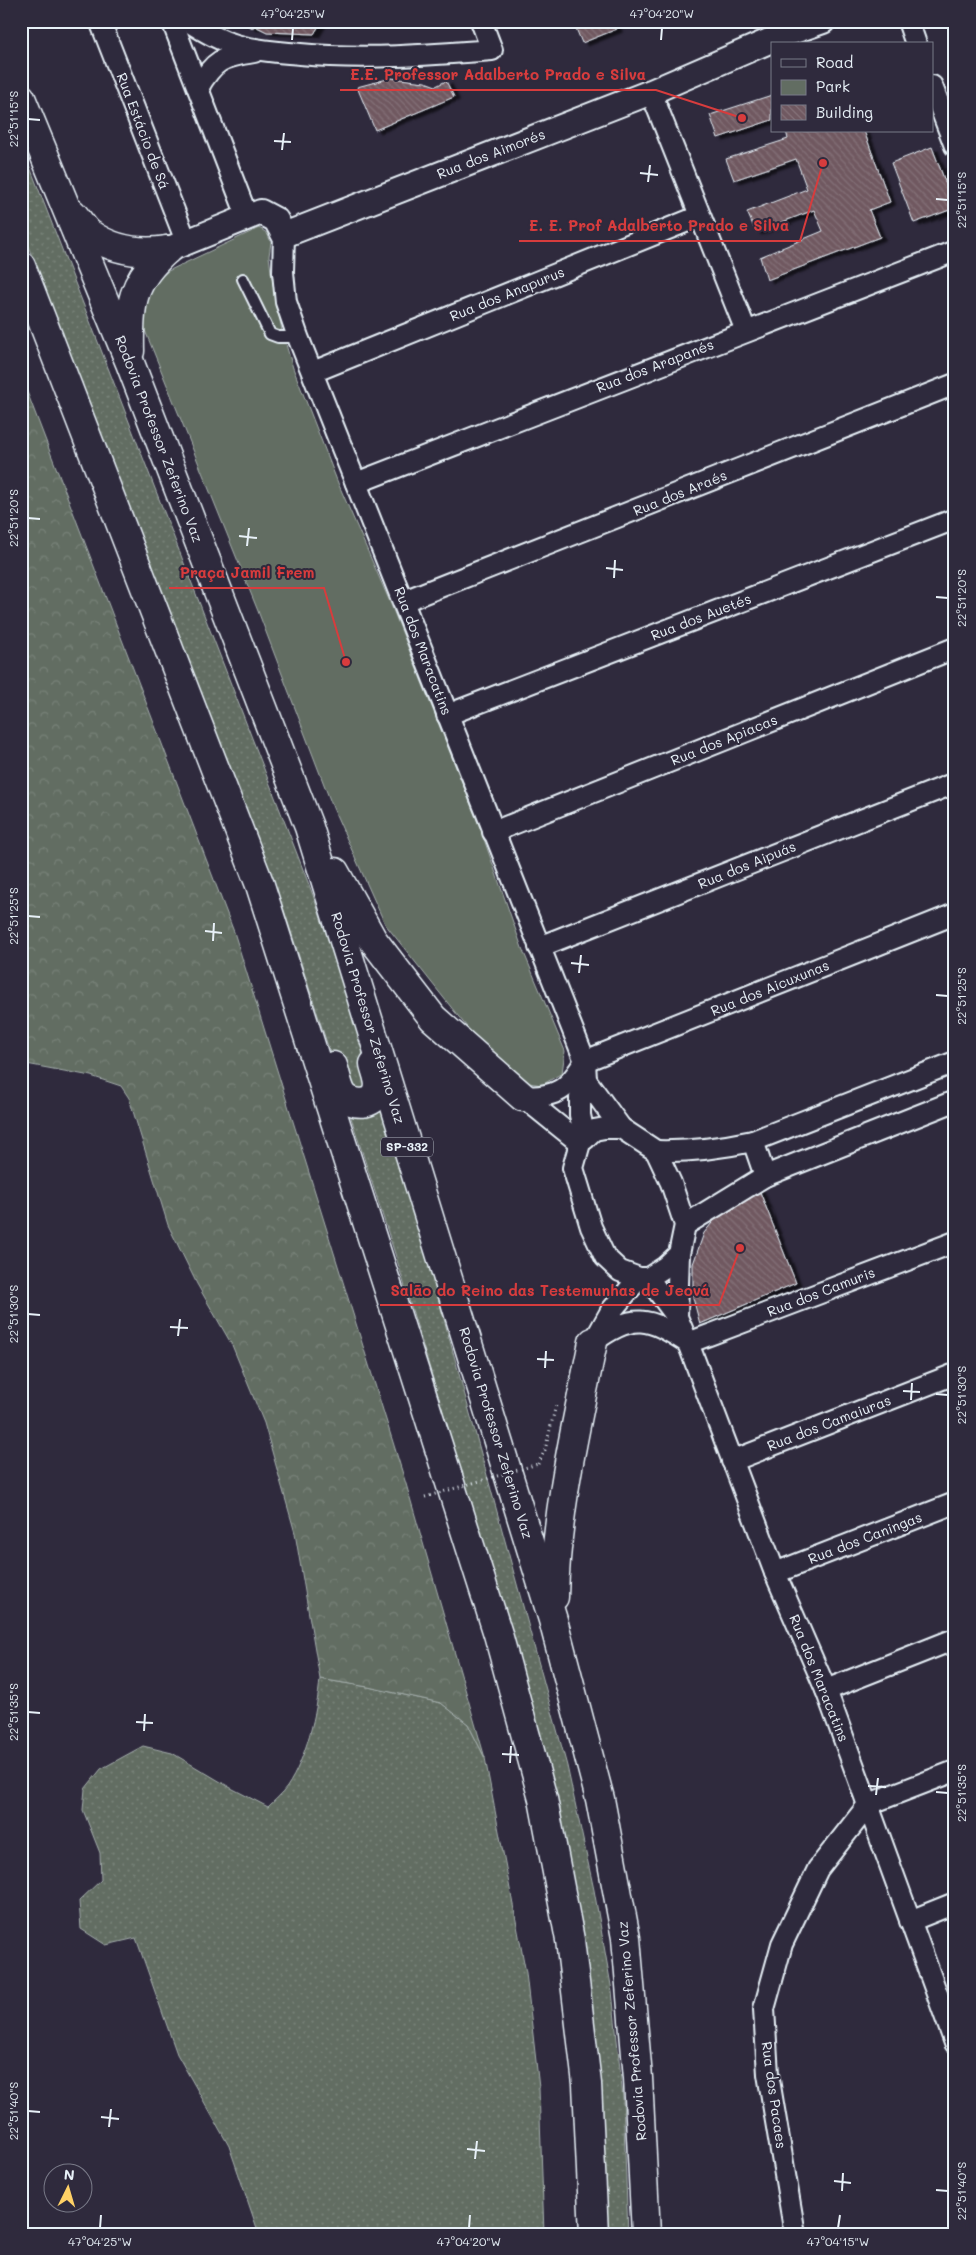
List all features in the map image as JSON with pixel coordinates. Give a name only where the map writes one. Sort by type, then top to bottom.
[{"type":"highway","name":"Rodovia Professor Zeferino Vaz","points":[[21,98],[130,363],[309,826],[553,1620],[600,1798],[626,1938],[638,2078],[646,2234]]},
{"type":"highway","points":[[65,204],[90,234],[116,247],[145,253],[176,245]]},
{"type":"highway","points":[[130,363],[129,326],[133,294],[149,266],[176,245]]},
{"type":"highway","points":[[21,266],[260,885],[508,1671],[543,1799],[570,1940],[587,2084],[594,2234]]},
{"type":"highway","points":[[147,593],[165,616],[273,893],[342,1093],[357,1103],[371,1101],[376,1096],[379,1083],[357,1011],[292,813],[205,591],[191,521]]},
{"type":"highway","points":[[309,826],[373,940],[433,1018],[523,1097]]},
{"type":"highway","points":[[553,1620],[555,1554],[572,1440],[593,1342]]},
{"type":"street","name":"Rua Estácio de Sá","points":[[100,21],[176,245]]},
{"type":"street","points":[[172,21],[247,216]]},
{"type":"street","points":[[188,21],[207,34],[235,45],[263,51],[322,56],[409,57],[492,50],[481,21]]},
{"type":"street","name":"Rua dos Aimorés","points":[[284,235],[651,92],[782,32],[823,21]]},
{"type":"street","points":[[908,21],[915,42]]},
{"type":"street","points":[[198,88],[208,70],[226,57],[263,51]]},
{"type":"street","points":[[934,90],[950,120],[955,146]]},
{"type":"street","points":[[651,92],[746,330]]},
{"type":"street","points":[[176,245],[261,212],[276,220],[284,235]]},
{"type":"street","name":"Rua dos Anapurus","points":[[313,372],[700,216]]},
{"type":"street","name":"Rua dos Maracatins","points":[[284,235],[283,272],[286,302],[298,337],[404,601],[586,1071],[621,1128]]},
{"type":"street","name":"Rua dos Arapanés","points":[[356,483],[746,330],[955,251]]},
{"type":"street","name":"Rua dos Araés","points":[[404,601],[955,384]]},
{"type":"street","name":"Rua dos Auetés","points":[[447,715],[955,518]]},
{"type":"street","name":"Rua dos Apiacas","points":[[494,832],[955,648]]},
{"type":"street","name":"Rua dos Aipuás","points":[[539,947],[955,783]]},
{"type":"street","name":"Rua dos Aicuxunas","points":[[586,1071],[955,914]]},
{"type":"street","points":[[582,1141],[594,1130],[621,1128],[656,1151],[686,1152],[720,1148],[753,1141],[955,1062]]},
{"type":"street","points":[[523,1097],[545,1097],[561,1092],[586,1071]]},
{"type":"street","points":[[586,1071],[580,1098],[582,1141],[573,1168],[591,1228],[604,1257],[620,1271],[643,1278]]},
{"type":"street","points":[[523,1097],[582,1141]]},
{"type":"street","points":[[685,1225],[765,1176],[955,1101]]},
{"type":"street","points":[[753,1141],[765,1176]]},
{"type":"street","points":[[593,1342],[611,1312],[643,1278],[665,1268],[679,1254],[685,1225],[671,1183],[656,1151]]},
{"type":"street","name":"Rua dos Camuris","points":[[688,1343],[955,1242]]},
{"type":"street","name":"Rua dos Maracatins","points":[[677,1317],[679,1254]]},
{"type":"street","name":"Rua dos Maracatins","points":[[643,1278],[677,1317],[688,1343],[775,1573],[826,1690],[954,2039]]},
{"type":"street","points":[[593,1342],[614,1326],[642,1321],[660,1325],[688,1343]]},
{"type":"street","name":"Rua dos Camaiuras","points":[[732,1460],[955,1374]]},
{"type":"street","name":"Rua dos Caningas","points":[[775,1573],[955,1504]]},
{"type":"street","points":[[826,1690],[955,1638]]},
{"type":"street","points":[[869,1804],[955,1771]]},
{"type":"street","name":"Rua dos Pacaes","points":[[795,2234],[768,2074],[764,2009],[782,1944],[818,1869],[869,1804]]},
{"type":"street","points":[[910,1921],[955,1904]]},
{"type":"lane","points":[[243,279],[270,334],[278,337],[298,337]]},
{"type":"path","points":[[425,1497],[538,1464]]},
{"type":"green space","points":[[21,144],[313,895],[366,1051],[439,1301],[567,1766],[594,1890],[612,1991],[623,2098],[628,2234],[604,2234],[600,2090],[488,1560],[396,1257],[284,910],[21,228]]},
{"type":"green space","points":[[259,228],[267,233],[271,242],[269,256],[271,272],[282,331],[293,368],[338,483],[390,602],[479,825],[522,948],[565,1051],[562,1073],[542,1085],[509,1080],[385,924],[333,808],[258,611],[142,323],[144,292],[168,271]]},
{"type":"green space","points":[[21,376],[234,932],[406,1484],[485,1758],[468,1724],[441,1703],[320,1679],[295,1533],[264,1423],[232,1345],[197,1284],[168,1225],[129,1098],[121,1086],[91,1076],[21,1063]]},
{"type":"green space","points":[[320,1679],[441,1703],[468,1724],[485,1758],[526,1973],[539,2088],[544,2234],[259,2234],[229,2146],[177,2054],[136,1938],[106,1945],[81,1929],[79,1901],[101,1880],[100,1853],[83,1810],[85,1789],[101,1769],[143,1746],[172,1753],[231,1788],[268,1807],[287,1787],[300,1763],[310,1735]]},
{"type":"building","points":[[243,21],[320,21],[320,24],[314,34],[267,32],[255,26],[252,28]]},
{"type":"building","points":[[573,21],[613,21],[617,29],[582,43]]},
{"type":"building","points":[[391,78],[425,82],[436,86],[446,81],[454,97],[375,130],[357,87]]},
{"type":"building","points":[[771,95],[771,120],[718,138],[710,115]]},
{"type":"building","points":[[786,132],[864,132],[890,202],[869,210],[880,237],[767,280],[760,257],[823,231],[814,210],[756,232],[747,212],[807,189],[796,159],[734,180],[726,159],[788,139]]},
{"type":"building","points":[[932,147],[955,208],[914,223],[891,163]]},
{"type":"building","points":[[758,1187],[796,1283],[700,1324],[693,1298],[693,1264],[704,1233],[723,1209]]},
{"type":"place","name":"E.E. Professor Adalberto Prado e Silva","points":[[742,118]]},
{"type":"place","name":"E. E. Prof Adalberto Prado e Silva","points":[[823,163]]},
{"type":"place","name":"Praça Jamil Frem","points":[[346,662]]},
{"type":"place","name":"Salão do Reino das Testemunhas de Jeová","points":[[740,1248]]}]
